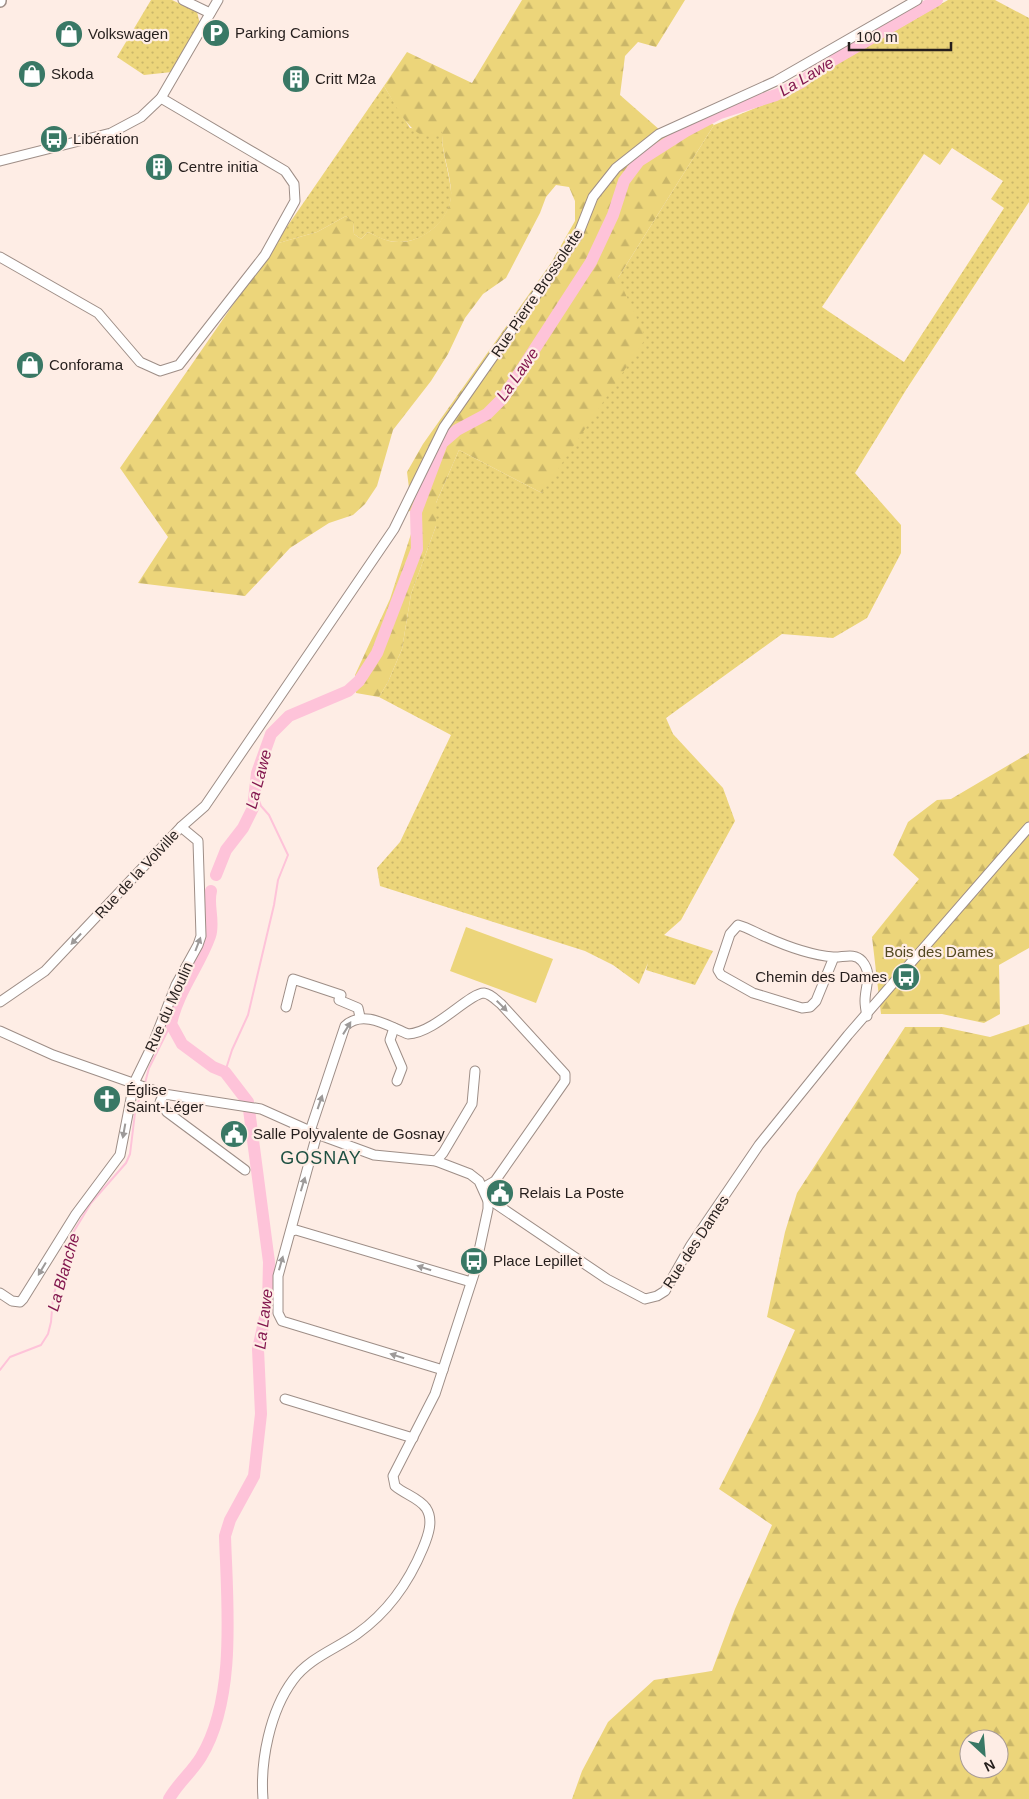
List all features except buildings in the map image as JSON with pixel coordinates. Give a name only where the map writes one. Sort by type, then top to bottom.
[{"type":"street","points":[[184,0],[210,13]]},
{"type":"street","points":[[0,161],[121,129],[148,112],[161,98],[218,0]]},
{"type":"street","name":"Rue Pierre Brossolette","points":[[257,731],[394,529],[412,496],[433,446],[578,235],[593,197],[616,168],[659,134],[776,80],[917,0]]},
{"type":"street","points":[[0,257],[98,313],[140,362],[160,370],[180,364],[265,254],[295,201],[294,184],[285,171],[161,98]]},
{"type":"street","points":[[0,153],[18,155]]},
{"type":"street","name":"Rue de la Volville","points":[[0,1002],[45,971],[181,827],[205,806],[257,731]]},
{"type":"street","name":"Rue du Moulin","points":[[0,1293],[20,1302],[76,1214],[120,1155],[154,1041],[176,985],[198,945],[202,918],[198,841],[181,827]]},
{"type":"street","name":"Rue des Dames","points":[[488,1201],[493,1202],[607,1279],[645,1298],[658,1296],[665,1291],[691,1245],[759,1145],[1029,827]]},
{"type":"street","points":[[834,957],[816,1001],[810,1007],[802,1008],[753,993],[721,976],[718,970],[730,934],[738,926],[750,928],[764,937],[790,946],[834,957],[854,956],[861,959],[869,979],[865,1000],[867,1016]]},
{"type":"street","points":[[286,1008],[293,979],[341,995],[339,1000],[358,1008],[360,1017]]},
{"type":"street","points":[[360,1017],[414,1034],[440,1022],[475,996],[482,993],[489,994],[501,1004],[565,1074],[565,1081],[496,1181],[483,1188]]},
{"type":"street","points":[[360,1017],[346,1026],[330,1073],[278,1276],[278,1313],[282,1321],[443,1370]]},
{"type":"street","points":[[394,1028],[390,1040],[402,1068],[397,1081]]},
{"type":"street","points":[[0,1031],[53,1055],[164,1094],[249,1107],[374,1155],[436,1161],[476,1177],[488,1201],[488,1209],[471,1282],[435,1394],[393,1476],[393,1481],[400,1490],[423,1504],[428,1511],[430,1528],[419,1558],[402,1588],[376,1618],[357,1634],[305,1667],[293,1678],[278,1706],[270,1734],[263,1769],[263,1799]]},
{"type":"street","points":[[436,1161],[457,1131],[472,1104],[476,1071]]},
{"type":"street","points":[[164,1094],[160,1102],[166,1112],[245,1170]]},
{"type":"street","points":[[290,1231],[296,1230],[471,1282]]},
{"type":"street","points":[[285,1399],[413,1438]]},
{"type":"green space","points":[[151,0],[172,0],[197,12],[200,24],[172,72],[144,75],[117,57]]},
{"type":"green space","points":[[522,0],[685,0],[656,47],[638,42],[625,56],[620,95],[661,131],[701,115],[714,125],[618,278],[646,338],[542,493],[459,450],[436,503],[436,526],[411,594],[402,649],[388,682],[379,697],[356,693],[355,675],[390,599],[411,534],[411,511],[398,512],[409,488],[407,472],[423,444],[551,263],[575,221],[575,201],[569,187],[556,185],[546,197],[540,213],[506,278],[483,294],[465,318],[448,354],[431,381],[393,430],[377,486],[365,504],[353,515],[329,523],[290,548],[245,596],[138,583],[168,537],[120,468],[275,244],[317,232],[346,216],[353,222],[354,234],[361,239],[368,232],[389,241],[400,242],[421,236],[440,222],[450,202],[451,191],[442,130],[431,136],[424,136],[416,132],[403,118],[384,86],[407,52],[472,83]]},
{"type":"green space","points":[[948,0],[995,0],[1029,18],[1029,202],[906,390],[855,473],[901,525],[901,553],[867,618],[833,638],[782,634],[666,718],[673,734],[723,788],[735,821],[681,920],[664,935],[713,951],[695,985],[646,970],[648,963],[639,984],[613,965],[585,951],[380,886],[377,868],[400,842],[451,735],[379,697],[388,682],[402,649],[411,594],[436,526],[436,503],[459,450],[542,493],[618,278],[714,125],[775,100]],"holes":[[[952,148],[1003,181],[991,199],[1004,208],[904,362],[822,307],[924,154],[940,165]]]},
{"type":"green space","points":[[384,86],[410,128],[442,130],[451,191],[447,212],[432,230],[411,240],[400,242],[384,240],[368,232],[361,239],[354,234],[353,223],[346,216],[317,232],[275,244]]},
{"type":"green space","name":"Bois des Dames","points":[[1029,753],[1029,948],[999,965],[1000,1014],[984,1023],[942,1014],[881,1014],[872,937],[919,879],[893,855],[908,822],[937,800],[951,799]]},
{"type":"green space","points":[[466,927],[553,959],[536,1003],[450,971]]},
{"type":"green space","points":[[1029,1024],[1029,1799],[572,1799],[582,1771],[608,1722],[654,1680],[712,1671],[735,1609],[772,1525],[719,1489],[758,1412],[795,1330],[767,1317],[785,1232],[797,1193],[905,1027],[943,1027],[990,1037]]},
{"type":"waterway","name":"La Lawe","points":[[216,875],[226,850],[243,828],[253,808],[257,773],[271,734],[289,716],[348,691],[359,681],[377,653],[417,549],[416,512],[442,443],[457,430],[487,414],[503,398],[591,262],[613,215],[624,181],[639,161],[686,131],[720,113],[776,95],[802,82],[816,70],[937,0]]},
{"type":"waterway","points":[[225,1072],[232,1050],[248,1015],[274,905],[278,880],[288,855],[269,815],[261,806],[256,792]]},
{"type":"waterway","name":"La Lawe","points":[[169,1799],[201,1757],[212,1733],[220,1707],[225,1679],[228,1619],[225,1536],[230,1520],[254,1476],[261,1414],[258,1349],[268,1304],[269,1262],[248,1102],[225,1072],[213,1067],[182,1044],[171,1024],[178,1001],[210,936],[212,925],[211,891]]},
{"type":"waterway","name":"La Blanche","points":[[145,1083],[149,1068],[171,1024]]},
{"type":"waterway","name":"La Blanche","points":[[0,1370],[10,1357],[41,1345],[48,1334],[53,1297],[71,1236],[91,1203],[126,1163],[130,1154],[135,1113],[142,1090]]},
{"type":"place","name":"Parking Camions","points":[[216,33]]},
{"type":"place","name":"Volkswagen","points":[[69,34]]},
{"type":"place","name":"Skoda","points":[[32,74]]},
{"type":"place","name":"Critt M2a","points":[[296,79]]},
{"type":"place","name":"Libération","points":[[54,139]]},
{"type":"place","name":"Centre initia","points":[[159,167]]},
{"type":"place","name":"Conforama","points":[[30,365]]},
{"type":"place","name":"Chemin des Dames","points":[[906,977]]},
{"type":"place","name":"Église Saint-Léger","points":[[107,1099]]},
{"type":"place","name":"Salle Polyvalente de Gosnay","points":[[234,1134]]},
{"type":"place","name":"Relais La Poste","points":[[500,1193]]},
{"type":"place","name":"Place Lepillet","points":[[474,1261]]},
{"type":"district","name":"GOSNAY","points":[[321,1158]]}]
